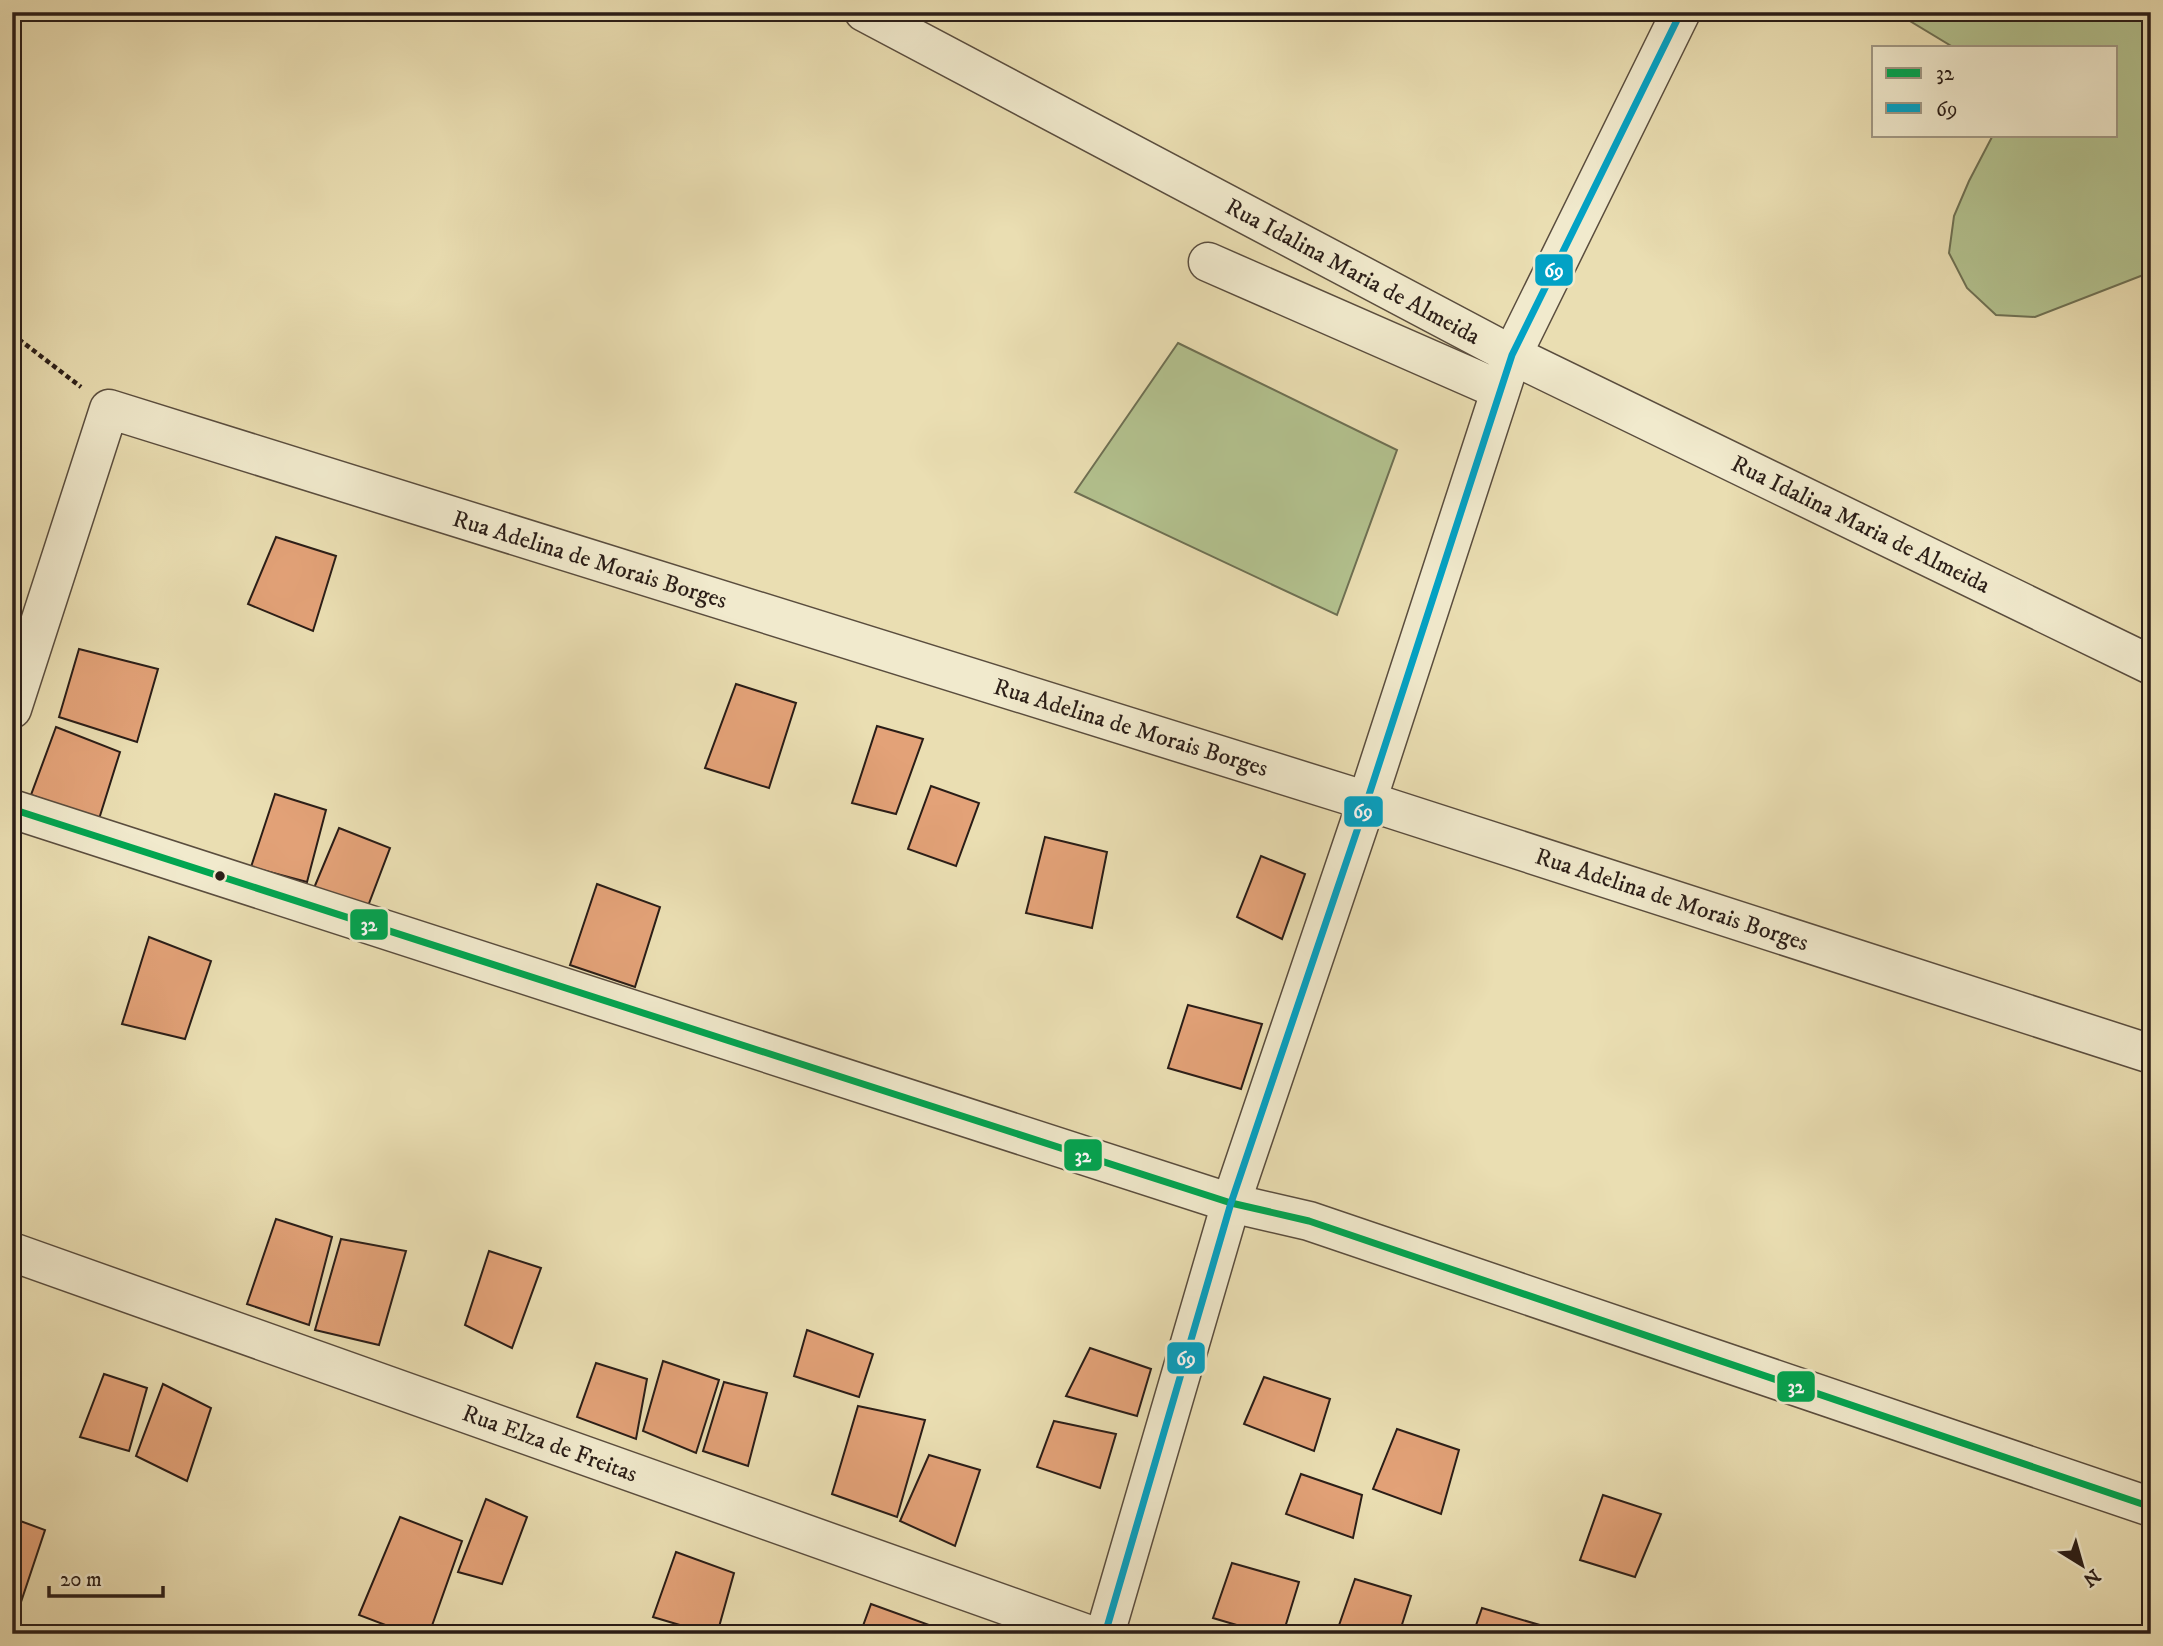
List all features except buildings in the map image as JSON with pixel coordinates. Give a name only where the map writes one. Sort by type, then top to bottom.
[{"type":"street","name":"Rua Idalina Maria de Almeida","points":[[864,12],[1512,355],[2151,665]]},
{"type":"street","points":[[1105,1634],[1231,1203],[1367,801],[1512,355],[1681,12]]},
{"type":"street","points":[[1208,262],[1500,390]]},
{"type":"street","points":[[12,709],[109,409]]},
{"type":"street","name":"Rua Adelina de Morais Borges","points":[[109,409],[1367,801],[2151,1054]]},
{"type":"street","points":[[12,809],[1231,1203],[1309,1221],[2151,1507]]},
{"type":"street","name":"Rua Elza de Freitas","points":[[12,1252],[1087,1634]]},
{"type":"path","points":[[12,334],[109,409]]},
{"type":"green space","points":[[1895,12],[2051,12],[2061,20],[2072,12],[2151,12],[2151,272],[2035,317],[1996,315],[1967,288],[1949,253],[1954,216],[1992,136],[2118,136],[2118,46],[1951,46]]},
{"type":"green space","points":[[1178,343],[1397,450],[1337,615],[1075,492]]},
{"type":"transit line","name":"69","points":[[1105,1634],[1231,1203],[1367,801],[1512,355],[1681,12]]},
{"type":"transit line","name":"32","points":[[12,809],[1231,1203],[1309,1221],[2151,1507]]}]
